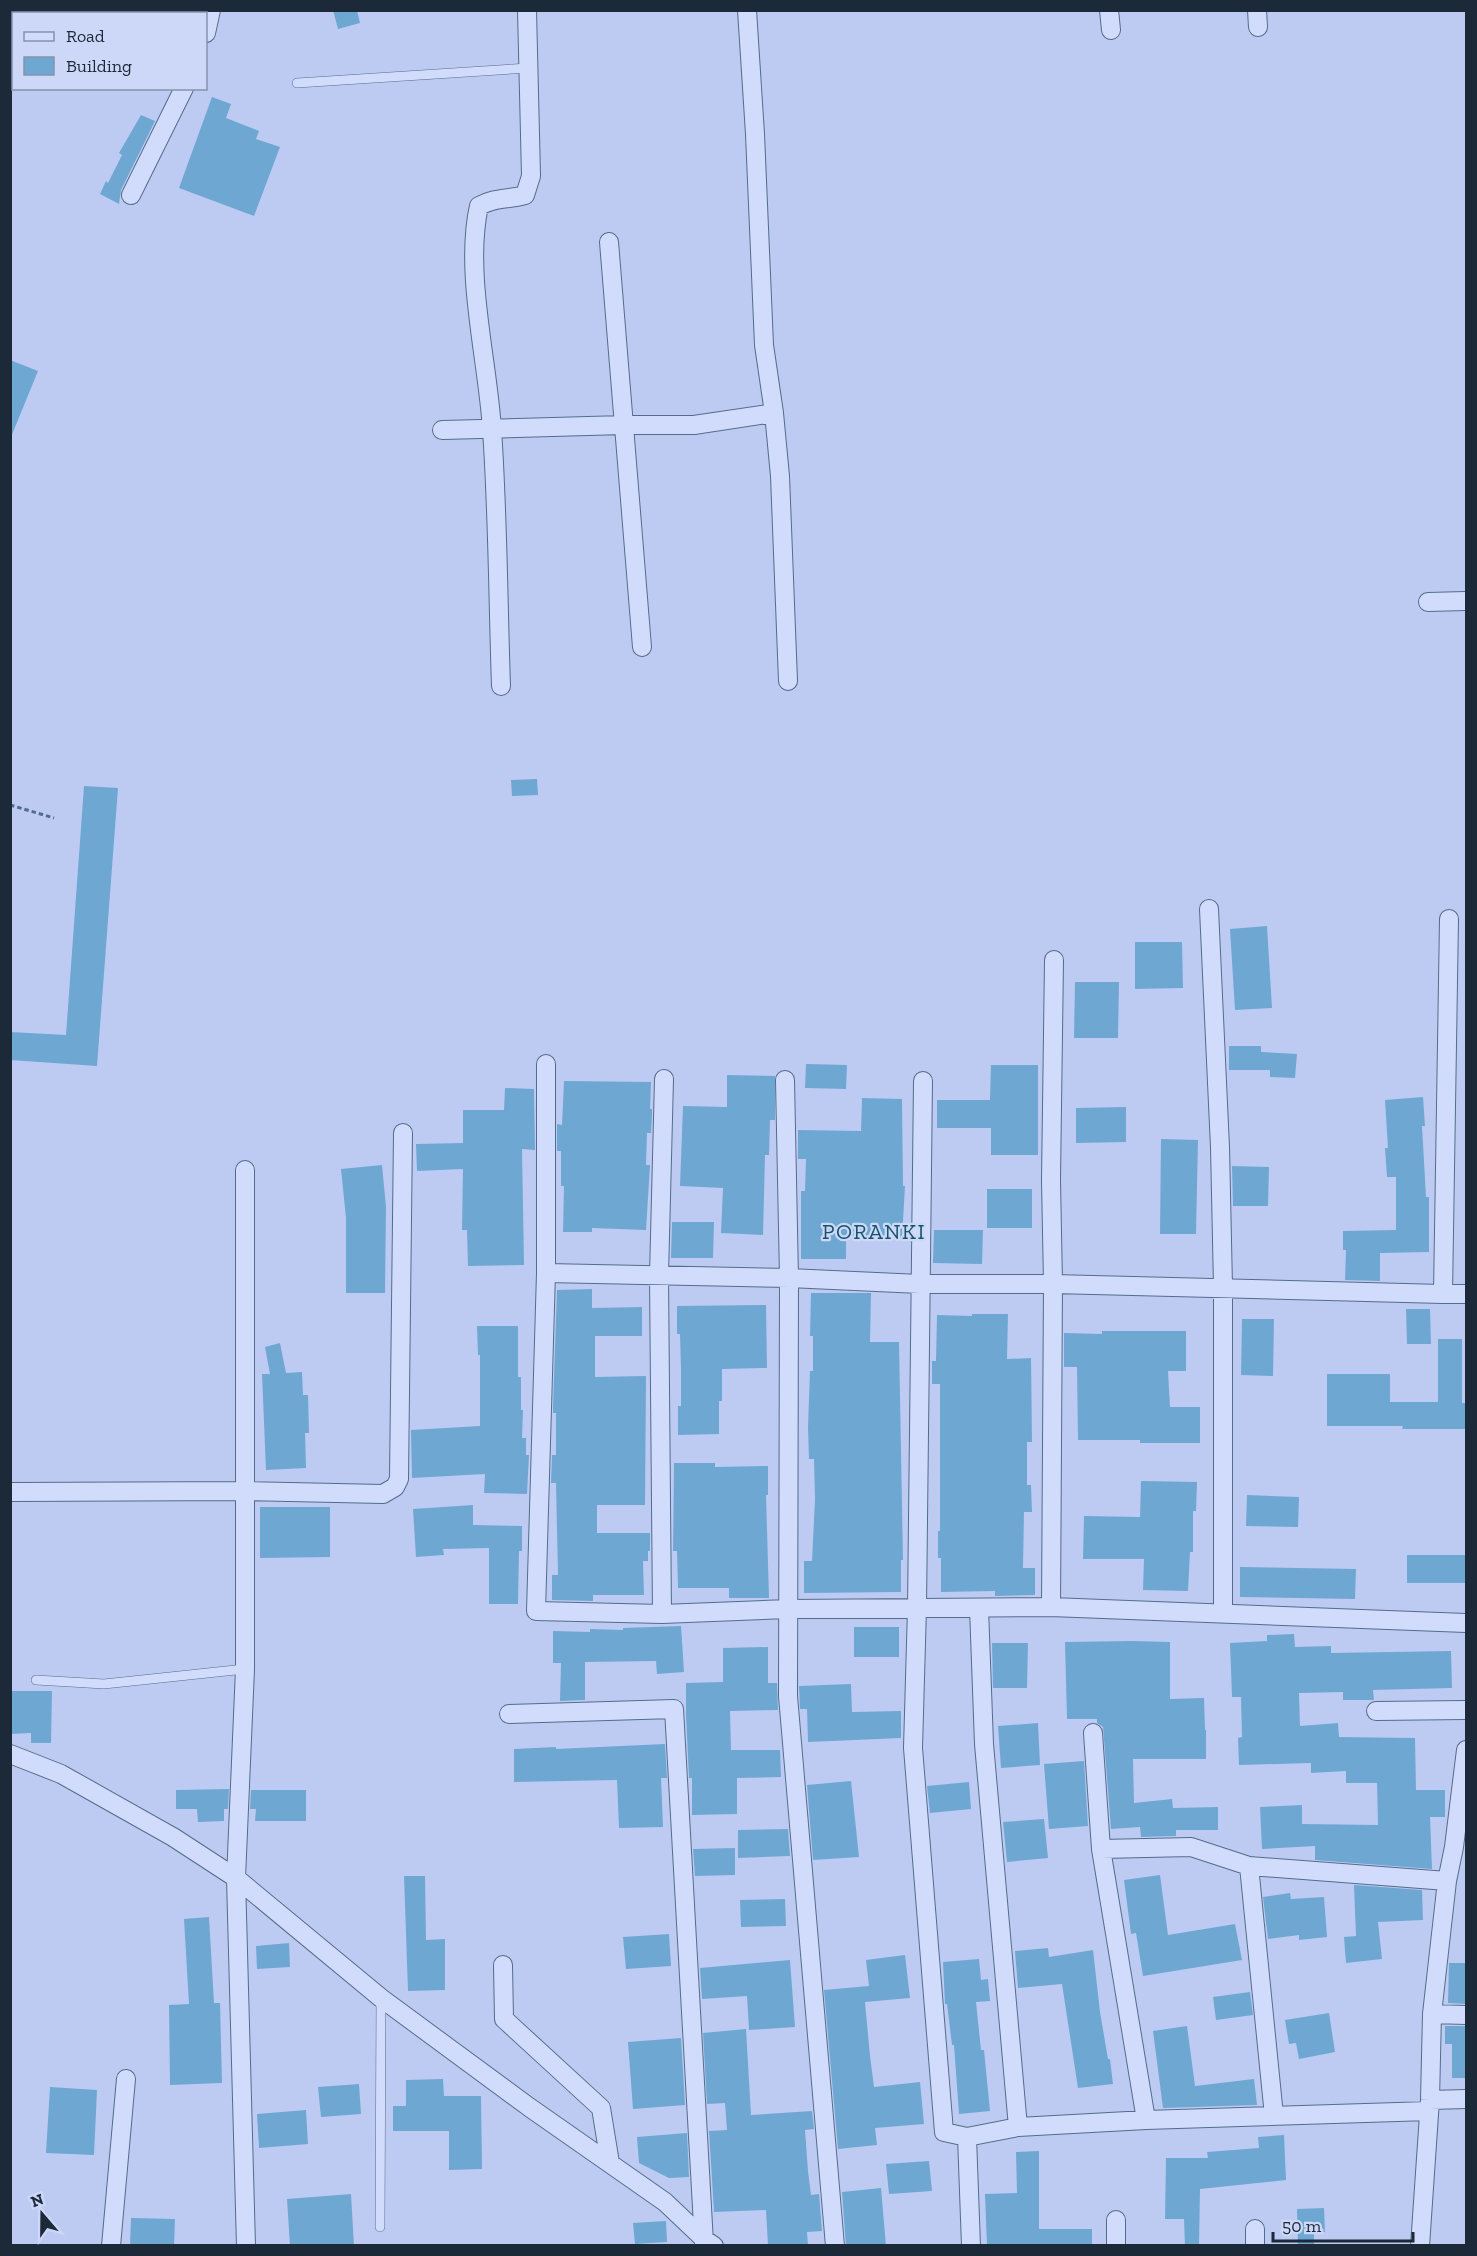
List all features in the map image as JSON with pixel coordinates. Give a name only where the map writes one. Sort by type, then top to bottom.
[{"type":"street","points":[[207,28],[211,10]]},
{"type":"street","points":[[501,686],[492,429],[475,276],[477,218],[479,206],[492,199],[511,199],[525,195],[531,176],[527,10]]},
{"type":"street","points":[[747,10],[755,123],[764,345],[780,476],[788,681]]},
{"type":"street","points":[[1109,10],[1111,30]]},
{"type":"street","points":[[131,195],[183,90]]},
{"type":"street","points":[[609,242],[642,647]]},
{"type":"street","points":[[442,430],[694,425],[774,413]]},
{"type":"street","points":[[1428,602],[1467,601]]},
{"type":"street","points":[[1209,909],[1220,1147],[1223,1287],[1223,1614]]},
{"type":"street","points":[[1443,1294],[1449,919]]},
{"type":"street","points":[[1051,1607],[1053,1284],[1051,1180],[1054,960]]},
{"type":"street","points":[[546,1064],[546,1273],[536,1611],[662,1614],[788,1609],[1051,1607],[1467,1623]]},
{"type":"street","points":[[662,1614],[659,1276],[664,1079]]},
{"type":"street","points":[[785,1080],[789,1278],[788,1696],[835,2246]]},
{"type":"street","points":[[923,1081],[917,1608],[913,1748],[944,2132],[967,2137],[1018,2127],[1274,2116],[1430,2105],[1467,2099]]},
{"type":"street","points":[[10,1492],[245,1491],[382,1494],[395,1487],[399,1479],[403,1133]]},
{"type":"street","points":[[244,1170],[245,1669],[236,1878],[246,2246]]},
{"type":"street","points":[[546,1273],[789,1278],[920,1284],[1223,1287],[1467,1294]]},
{"type":"street","points":[[979,1608],[984,1744],[1018,2127]]},
{"type":"street","points":[[509,1714],[674,1709],[708,2243]]},
{"type":"street","points":[[1376,1711],[1467,1710]]},
{"type":"street","points":[[1093,1733],[1101,1849],[1146,2120]]},
{"type":"street","points":[[1420,2246],[1430,2105],[1432,2014],[1447,1881],[1460,1847],[1467,1750]]},
{"type":"street","points":[[10,1754],[61,1774],[173,1837],[236,1878],[381,1998],[529,2107],[665,2202],[708,2243]]},
{"type":"street","points":[[1101,1849],[1191,1847],[1249,1866],[1447,1881]]},
{"type":"street","points":[[1249,1866],[1274,2116]]},
{"type":"street","points":[[503,1965],[504,2019],[601,2108],[610,2163]]},
{"type":"street","points":[[1432,2014],[1467,2015]]},
{"type":"street","points":[[111,2246],[126,2079]]},
{"type":"street","points":[[967,2137],[971,2246]]},
{"type":"street","points":[[1116,2220],[1116,2246]]},
{"type":"lane","points":[[297,83],[529,68]]},
{"type":"lane","points":[[36,1680],[104,1684],[245,1669]]},
{"type":"lane","points":[[380,2227],[381,1998]]},
{"type":"path","points":[[10,805],[54,818]]},
{"type":"building","points":[[333,10],[357,10],[360,23],[338,29]]},
{"type":"building","points":[[212,97],[231,104],[226,118],[259,131],[256,139],[280,147],[254,216],[179,188]]},
{"type":"building","points":[[141,115],[155,121],[121,190],[119,204],[100,194],[106,181],[108,183],[122,155],[119,153]]},
{"type":"building","points":[[10,360],[38,371],[11,437],[10,437]]},
{"type":"building","points":[[537,779],[538,795],[512,796],[511,780]]},
{"type":"building","points":[[84,786],[118,788],[97,1066],[10,1060],[10,1032],[66,1035]]},
{"type":"building","points":[[1267,926],[1272,1008],[1235,1010],[1230,929]]},
{"type":"building","points":[[1135,942],[1182,942],[1183,988],[1135,989]]},
{"type":"building","points":[[1075,982],[1119,982],[1118,1038],[1074,1038]]},
{"type":"building","points":[[1229,1046],[1261,1046],[1261,1052],[1297,1054],[1295,1078],[1270,1077],[1270,1070],[1229,1070]]},
{"type":"building","points":[[806,1064],[847,1065],[846,1089],[805,1088]]},
{"type":"building","points":[[991,1065],[1038,1065],[1038,1155],[991,1155],[991,1128],[937,1128],[937,1100],[990,1100]]},
{"type":"building","points":[[727,1075],[775,1076],[775,1120],[770,1120],[769,1155],[765,1155],[763,1235],[721,1233],[723,1188],[680,1186],[683,1106],[727,1107]]},
{"type":"building","points":[[564,1081],[651,1082],[651,1133],[647,1133],[646,1165],[650,1165],[646,1230],[592,1228],[592,1232],[563,1232],[564,1186],[561,1186],[561,1151],[557,1151],[557,1124],[562,1125]]},
{"type":"building","points":[[505,1088],[534,1089],[535,1150],[522,1149],[524,1265],[468,1266],[467,1230],[462,1230],[463,1169],[417,1171],[416,1144],[463,1143],[463,1110],[504,1110]]},
{"type":"building","points":[[1423,1097],[1425,1126],[1422,1126],[1426,1197],[1429,1197],[1429,1252],[1380,1253],[1380,1281],[1345,1280],[1346,1250],[1343,1250],[1343,1231],[1396,1230],[1396,1177],[1387,1177],[1385,1100]]},
{"type":"building","points":[[862,1098],[902,1099],[903,1186],[905,1186],[902,1238],[846,1237],[846,1259],[801,1259],[801,1191],[805,1191],[806,1159],[798,1159],[798,1130],[861,1131]]},
{"type":"building","points":[[1126,1107],[1126,1142],[1076,1143],[1076,1108]]},
{"type":"building","points":[[1161,1139],[1198,1140],[1196,1234],[1160,1234]]},
{"type":"building","points":[[382,1165],[386,1207],[385,1293],[346,1293],[346,1218],[341,1169]]},
{"type":"building","points":[[1232,1166],[1269,1167],[1268,1206],[1233,1206]]},
{"type":"building","points":[[987,1189],[1032,1189],[1032,1228],[987,1228]]},
{"type":"building","points":[[672,1222],[714,1222],[713,1258],[671,1258]]},
{"type":"building","points":[[934,1230],[983,1230],[982,1264],[933,1263]]},
{"type":"building","points":[[592,1289],[592,1308],[642,1307],[642,1336],[595,1336],[595,1377],[646,1376],[645,1505],[597,1505],[597,1533],[650,1533],[650,1551],[648,1551],[648,1561],[643,1561],[644,1595],[593,1595],[593,1601],[552,1600],[552,1575],[558,1575],[556,1483],[551,1483],[552,1455],[556,1455],[556,1413],[553,1413],[553,1406],[557,1290]]},
{"type":"building","points":[[811,1293],[871,1293],[870,1342],[899,1342],[903,1560],[901,1560],[901,1592],[804,1593],[804,1561],[812,1561],[815,1499],[814,1459],[809,1459],[808,1427],[810,1371],[813,1371],[813,1336],[810,1336]]},
{"type":"building","points":[[766,1305],[767,1368],[722,1369],[719,1434],[678,1435],[681,1369],[677,1306]]},
{"type":"building","points":[[1406,1309],[1430,1309],[1431,1344],[1407,1344]]},
{"type":"building","points":[[972,1314],[1008,1314],[1007,1359],[1031,1358],[1032,1442],[1027,1442],[1027,1485],[1031,1485],[1032,1512],[1024,1512],[1023,1568],[1035,1568],[1035,1595],[995,1596],[995,1591],[941,1592],[941,1558],[938,1558],[940,1384],[932,1384],[932,1361],[936,1361],[937,1315],[972,1316]]},
{"type":"building","points":[[1242,1319],[1274,1319],[1273,1376],[1241,1375]]},
{"type":"building","points":[[477,1326],[518,1326],[518,1377],[521,1377],[521,1410],[523,1410],[522,1438],[526,1438],[526,1455],[529,1455],[527,1494],[484,1493],[485,1474],[412,1478],[411,1430],[480,1426],[480,1355],[478,1355]]},
{"type":"building","points":[[1102,1331],[1186,1331],[1186,1371],[1168,1371],[1170,1407],[1200,1407],[1200,1443],[1078,1440],[1077,1367],[1064,1367],[1064,1333],[1102,1334]]},
{"type":"building","points":[[1438,1339],[1462,1339],[1462,1403],[1467,1403],[1467,1429],[1327,1426],[1327,1374],[1390,1374],[1390,1402],[1438,1402]]},
{"type":"building","points":[[280,1343],[286,1373],[302,1372],[303,1395],[308,1395],[309,1433],[305,1433],[306,1468],[266,1470],[262,1374],[270,1374],[265,1347]]},
{"type":"building","points":[[674,1463],[715,1463],[715,1467],[768,1466],[768,1495],[766,1495],[769,1598],[729,1598],[729,1588],[678,1588],[677,1551],[673,1551]]},
{"type":"building","points":[[1141,1481],[1197,1482],[1188,1591],[1143,1590],[1144,1559],[1083,1559],[1084,1516],[1140,1517]]},
{"type":"building","points":[[1247,1495],[1299,1497],[1298,1527],[1246,1526]]},
{"type":"building","points":[[473,1505],[473,1525],[522,1526],[518,1604],[489,1604],[489,1548],[443,1549],[444,1555],[416,1557],[413,1509]]},
{"type":"building","points":[[260,1507],[330,1507],[330,1557],[260,1558]]},
{"type":"building","points":[[1407,1555],[1467,1555],[1467,1583],[1407,1583]]},
{"type":"building","points":[[1240,1567],[1356,1569],[1355,1599],[1240,1597]]},
{"type":"building","points":[[681,1626],[684,1672],[657,1674],[656,1661],[585,1662],[585,1700],[560,1701],[561,1663],[553,1663],[553,1631],[590,1632],[590,1629],[623,1630],[623,1628]]},
{"type":"building","points":[[854,1627],[899,1627],[899,1657],[854,1657]]},
{"type":"building","points":[[1294,1634],[1295,1647],[1331,1646],[1331,1653],[1451,1651],[1452,1688],[1373,1690],[1374,1700],[1343,1700],[1343,1692],[1299,1693],[1300,1726],[1338,1723],[1339,1737],[1415,1738],[1416,1790],[1445,1790],[1445,1817],[1430,1817],[1432,1869],[1315,1860],[1315,1846],[1262,1849],[1260,1807],[1302,1805],[1302,1824],[1378,1825],[1377,1783],[1346,1783],[1346,1771],[1311,1773],[1311,1763],[1239,1765],[1238,1738],[1242,1737],[1241,1697],[1232,1697],[1230,1643],[1267,1641],[1267,1635]]},
{"type":"building","points":[[1065,1642],[1170,1642],[1170,1699],[1204,1698],[1206,1730],[1206,1759],[1133,1759],[1134,1803],[1172,1799],[1173,1808],[1218,1807],[1218,1830],[1176,1830],[1176,1836],[1141,1837],[1140,1827],[1111,1829],[1103,1727],[1097,1723],[1097,1719],[1067,1719]]},
{"type":"building","points":[[992,1643],[1028,1643],[1027,1688],[993,1688]]},
{"type":"building","points":[[768,1647],[768,1683],[777,1683],[778,1710],[730,1711],[731,1750],[780,1750],[781,1777],[737,1778],[737,1814],[692,1815],[686,1683],[723,1682],[723,1648]]},
{"type":"building","points":[[851,1684],[852,1712],[901,1711],[901,1738],[808,1742],[807,1709],[800,1709],[799,1686]]},
{"type":"building","points":[[10,1691],[52,1691],[51,1743],[31,1743],[31,1733],[10,1734]]},
{"type":"building","points":[[1038,1723],[1040,1765],[1001,1768],[998,1726]]},
{"type":"building","points":[[665,1744],[667,1778],[661,1778],[663,1827],[619,1828],[617,1780],[514,1782],[514,1749]]},
{"type":"building","points":[[1084,1761],[1088,1826],[1049,1829],[1044,1764]]},
{"type":"building","points":[[851,1781],[859,1857],[813,1860],[807,1785]]},
{"type":"building","points":[[969,1782],[971,1809],[930,1813],[927,1786]]},
{"type":"building","points":[[229,1789],[228,1809],[224,1809],[224,1821],[198,1822],[197,1809],[176,1809],[176,1790]]},
{"type":"building","points":[[251,1790],[306,1790],[306,1821],[255,1821],[256,1809],[250,1809]]},
{"type":"building","points":[[1044,1819],[1048,1858],[1007,1862],[1003,1822]]},
{"type":"building","points":[[788,1829],[790,1856],[738,1858],[738,1830]]},
{"type":"building","points":[[735,1848],[735,1875],[695,1876],[693,1849]]},
{"type":"building","points":[[1160,1875],[1168,1935],[1235,1924],[1242,1960],[1143,1976],[1136,1933],[1131,1934],[1124,1880]]},
{"type":"building","points":[[404,1876],[425,1876],[426,1940],[445,1939],[445,1990],[408,1991]]},
{"type":"building","points":[[1354,1885],[1422,1890],[1423,1920],[1378,1922],[1382,1959],[1346,1963],[1344,1937],[1356,1936]]},
{"type":"building","points":[[1290,1893],[1291,1899],[1324,1897],[1327,1937],[1299,1940],[1299,1935],[1268,1939],[1263,1897]]},
{"type":"building","points":[[785,1899],[786,1926],[741,1927],[740,1900]]},
{"type":"building","points":[[209,1917],[214,2003],[220,2003],[222,2083],[170,2085],[169,2005],[189,2004],[184,1919]]},
{"type":"building","points":[[669,1934],[671,1966],[626,1969],[623,1937]]},
{"type":"building","points":[[289,1943],[290,1967],[257,1969],[256,1946]]},
{"type":"building","points":[[1048,1948],[1049,1957],[1093,1950],[1100,2012],[1113,2084],[1078,2088],[1062,1984],[1018,1988],[1015,1951]]},
{"type":"building","points":[[905,1955],[910,1998],[865,2002],[870,2056],[874,2087],[920,2082],[924,2124],[875,2128],[877,2145],[838,2149],[824,1990],[869,1986],[866,1960]]},
{"type":"building","points":[[979,1959],[981,1980],[988,1979],[990,2001],[976,2002],[981,2050],[984,2050],[990,2111],[959,2114],[954,2045],[952,2045],[947,2004],[945,2004],[943,1962]]},
{"type":"building","points":[[790,1960],[795,2027],[749,2030],[747,1996],[702,1999],[700,1968]]},
{"type":"building","points":[[1449,1963],[1467,1963],[1467,2004],[1448,2003]]},
{"type":"building","points":[[1250,1992],[1253,2015],[1216,2020],[1213,1997]]},
{"type":"building","points":[[1329,2013],[1335,2052],[1299,2059],[1296,2043],[1289,2044],[1285,2020]]},
{"type":"building","points":[[1187,2026],[1195,2086],[1254,2079],[1257,2105],[1163,2108],[1153,2031]]},
{"type":"building","points":[[1445,2026],[1467,2026],[1467,2078],[1452,2078],[1452,2044],[1445,2044]]},
{"type":"building","points":[[746,2029],[751,2115],[812,2111],[814,2129],[805,2130],[808,2171],[811,2195],[819,2194],[822,2231],[807,2232],[808,2246],[768,2246],[766,2210],[714,2212],[709,2131],[727,2130],[725,2103],[707,2104],[703,2033]]},
{"type":"building","points":[[681,2038],[685,2105],[633,2109],[628,2042]]},
{"type":"building","points":[[443,2079],[444,2096],[481,2096],[482,2169],[449,2170],[449,2131],[393,2131],[393,2106],[406,2106],[406,2080]]},
{"type":"building","points":[[359,2084],[361,2114],[321,2117],[318,2087]]},
{"type":"building","points":[[50,2087],[97,2090],[94,2155],[46,2153]]},
{"type":"building","points":[[306,2110],[308,2144],[259,2148],[257,2114]]},
{"type":"building","points":[[687,2133],[689,2177],[669,2178],[639,2163],[637,2137]]},
{"type":"building","points":[[1284,2135],[1286,2180],[1200,2189],[1199,2246],[1185,2246],[1184,2219],[1165,2219],[1166,2158],[1208,2158],[1207,2152],[1259,2148],[1258,2137]]},
{"type":"building","points":[[1039,2151],[1039,2229],[1092,2229],[1092,2246],[987,2246],[985,2194],[1017,2193],[1016,2152]]},
{"type":"building","points":[[929,2161],[932,2191],[889,2194],[886,2164]]},
{"type":"building","points":[[881,2188],[886,2246],[846,2246],[842,2192]]},
{"type":"building","points":[[351,2194],[354,2246],[290,2246],[287,2199]]},
{"type":"building","points":[[1324,2208],[1325,2232],[1314,2232],[1314,2246],[1298,2246],[1297,2209]]},
{"type":"building","points":[[131,2218],[175,2219],[174,2246],[130,2246]]},
{"type":"building","points":[[666,2221],[667,2242],[635,2244],[633,2223]]},
{"type":"district","name":"PORANKI","points":[[874,1231]]}]
